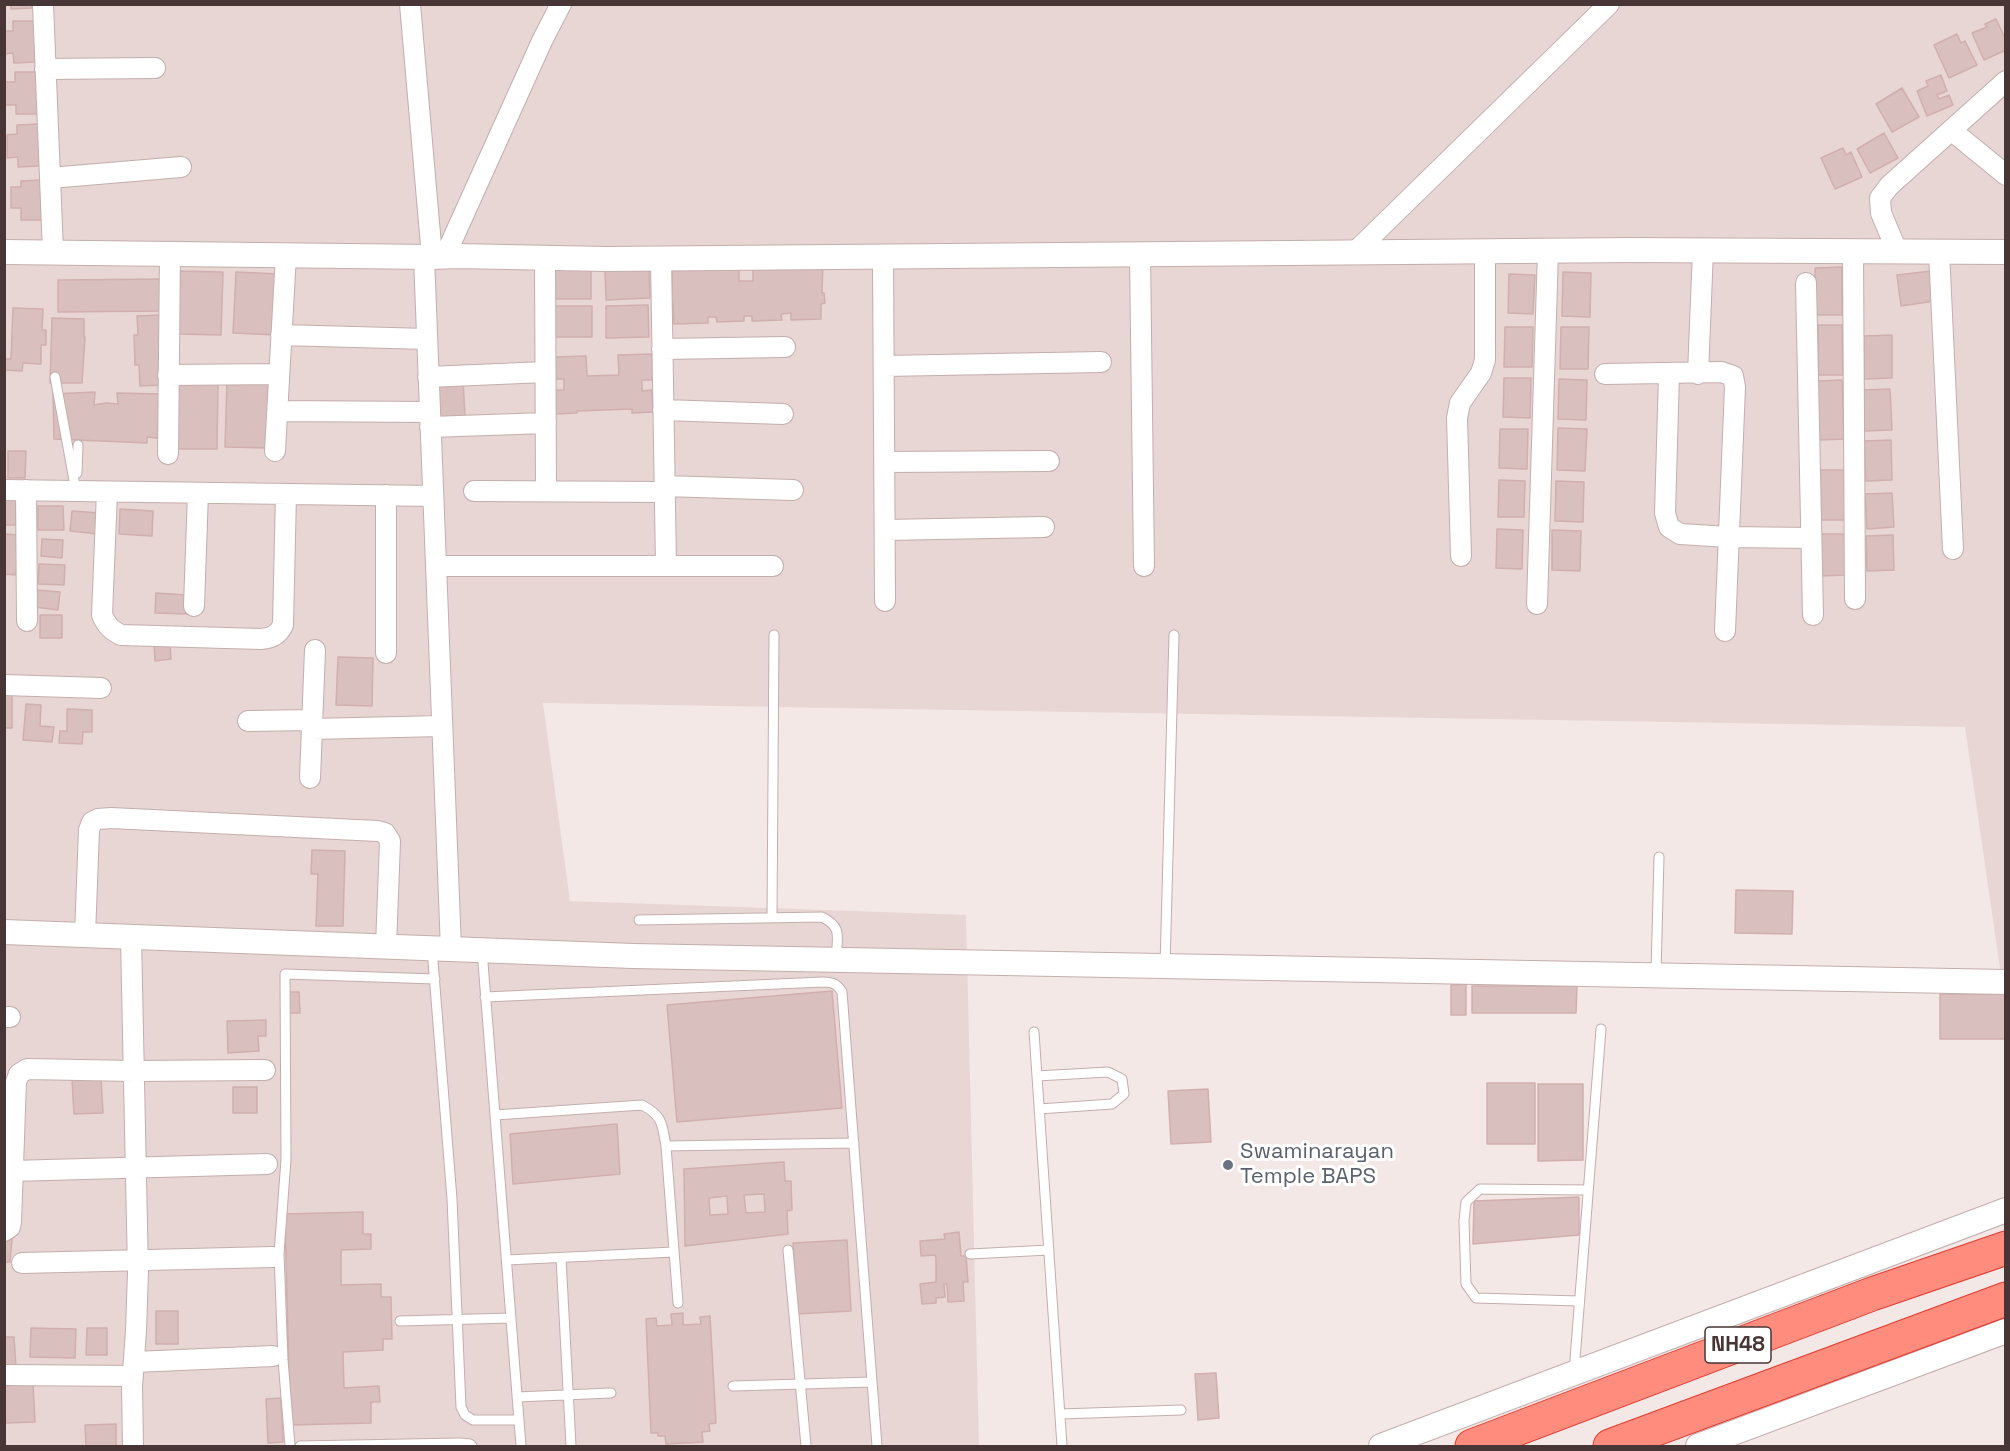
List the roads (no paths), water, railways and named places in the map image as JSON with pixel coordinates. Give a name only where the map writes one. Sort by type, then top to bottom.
[{"type":"highway","name":"NH48","points":[[1473,1446],[1872,1294],[2006,1248]]},
{"type":"highway","name":"NH48","points":[[1610,1446],[2006,1299]]},
{"type":"street","points":[[43,4],[53,252]]},
{"type":"street","points":[[410,4],[434,257],[427,339],[442,726],[442,949]]},
{"type":"street","points":[[434,257],[561,4]]},
{"type":"street","points":[[1354,253],[1609,4]]},
{"type":"street","points":[[45,69],[155,68]]},
{"type":"street","points":[[1897,251],[1881,213],[1880,198],[1889,186],[2006,81]]},
{"type":"street","points":[[1952,130],[2006,175]]},
{"type":"street","points":[[50,178],[181,167]]},
{"type":"street","points":[[4,252],[661,259],[1703,250],[2006,252]]},
{"type":"street","points":[[1698,374],[1703,250]]},
{"type":"street","points":[[1537,604],[1548,251]]},
{"type":"street","points":[[1853,251],[1855,599]]},
{"type":"street","points":[[1940,251],[1953,549]]},
{"type":"street","points":[[1461,556],[1457,418],[1460,403],[1481,373],[1485,360],[1485,252]]},
{"type":"street","points":[[168,454],[170,254]]},
{"type":"street","points":[[275,451],[286,255]]},
{"type":"street","points":[[1140,255],[1144,566]]},
{"type":"street","points":[[883,257],[885,601]]},
{"type":"street","points":[[545,258],[546,491]]},
{"type":"street","points":[[661,259],[666,566]]},
{"type":"street","points":[[1806,284],[1813,615]]},
{"type":"street","points":[[281,335],[427,339]]},
{"type":"street","points":[[662,349],[785,347]]},
{"type":"street","points":[[884,366],[1101,362]]},
{"type":"street","points":[[428,377],[544,372]]},
{"type":"street","points":[[1605,374],[1721,372],[1733,376],[1736,387],[1725,631]]},
{"type":"street","points":[[168,375],[279,374]]},
{"type":"street","points":[[1669,374],[1665,513],[1669,527],[1680,534],[1811,538]]},
{"type":"street","points":[[663,410],[783,414]]},
{"type":"street","points":[[277,411],[546,423]]},
{"type":"street","points":[[884,462],[1049,461]]},
{"type":"street","points":[[4,490],[433,496]]},
{"type":"street","points":[[26,490],[27,621]]},
{"type":"street","points":[[474,491],[792,490]]},
{"type":"street","points":[[107,492],[102,615],[112,631],[122,635],[261,639],[272,638],[283,625],[286,494]]},
{"type":"street","points":[[194,606],[198,493]]},
{"type":"street","points":[[386,495],[386,652]]},
{"type":"street","points":[[885,530],[1044,527]]},
{"type":"street","points":[[436,566],[773,566]]},
{"type":"street","points":[[310,778],[315,650]]},
{"type":"street","points":[[4,685],[101,688]]},
{"type":"street","points":[[249,721],[442,726]]},
{"type":"street","points":[[85,935],[89,830],[92,822],[111,818],[385,833],[390,841],[386,947]]},
{"type":"street","points":[[4,932],[633,956],[2006,982]]},
{"type":"street","points":[[131,937],[137,1261],[133,1446]]},
{"type":"street","points":[[4,1231],[10,1227],[11,1222],[9,1163],[16,1082],[19,1074],[27,1069],[265,1070]]},
{"type":"street","points":[[9,1163],[136,1167],[267,1164]]},
{"type":"street","points":[[1381,1446],[2006,1210]]},
{"type":"street","points":[[22,1263],[273,1257]]},
{"type":"street","points":[[1713,1444],[2006,1331]]},
{"type":"street","points":[[4,1376],[134,1369],[273,1356]]},
{"type":"lane","points":[[55,376],[76,491]]},
{"type":"lane","points":[[76,491],[78,445]]},
{"type":"lane","points":[[772,918],[774,635]]},
{"type":"lane","points":[[1165,967],[1174,635]]},
{"type":"lane","points":[[1656,976],[1659,857]]},
{"type":"lane","points":[[639,920],[822,917],[832,921],[838,930],[836,960]]},
{"type":"lane","points":[[442,949],[435,979],[452,1199],[461,1407],[465,1415],[472,1419],[519,1420]]},
{"type":"lane","points":[[482,950],[521,1446]]},
{"type":"lane","points":[[290,1446],[283,1360],[279,1254],[286,1159],[285,974],[435,979]]},
{"type":"lane","points":[[485,997],[831,982],[838,985],[842,992],[877,1446]]},
{"type":"lane","points":[[1574,1374],[1601,1029]]},
{"type":"lane","points":[[1034,1032],[1062,1446]]},
{"type":"lane","points":[[1037,1076],[1108,1072],[1122,1079],[1124,1094],[1112,1104],[1039,1109]]},
{"type":"lane","points":[[495,1115],[642,1105],[654,1111],[662,1121],[666,1146],[678,1302]]},
{"type":"lane","points":[[666,1146],[854,1143]]},
{"type":"lane","points":[[1579,1301],[1476,1298],[1466,1284],[1464,1221],[1466,1202],[1480,1189],[1588,1190]]},
{"type":"lane","points":[[788,1250],[806,1446]]},
{"type":"lane","points":[[970,1254],[1049,1250]]},
{"type":"lane","points":[[507,1260],[674,1251]]},
{"type":"lane","points":[[561,1258],[571,1446]]},
{"type":"lane","points":[[400,1321],[511,1318]]},
{"type":"lane","points":[[733,1386],[872,1382]]},
{"type":"lane","points":[[517,1398],[610,1393]]},
{"type":"lane","points":[[1060,1414],[1181,1410]]},
{"type":"lane","points":[[300,1446],[460,1443],[472,1446]]},
{"type":"place","name":"Swaminarayan Temple BAPS","points":[[1228,1165]]}]
